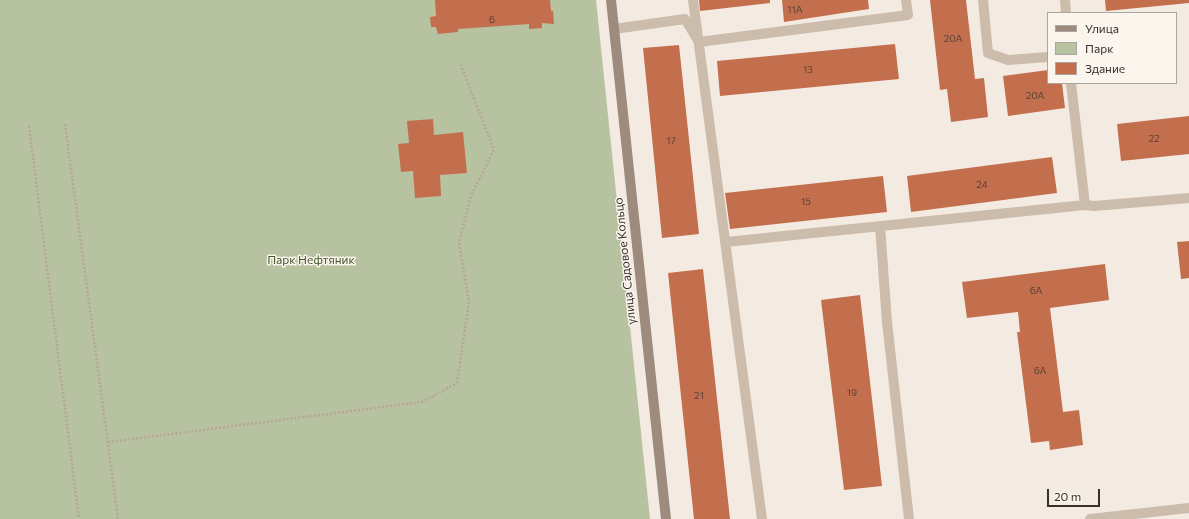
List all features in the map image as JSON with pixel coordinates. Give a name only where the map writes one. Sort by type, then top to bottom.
[{"type":"main road","name":"улица Садовое Кольцо","points":[[611,0],[666,519]]},
{"type":"lane","points":[[694,0],[762,519]]},
{"type":"lane","points":[[699,42],[908,15],[906,0]]},
{"type":"lane","points":[[983,0],[988,53],[1008,60],[1047,57]]},
{"type":"lane","points":[[1065,0],[1066,12]]},
{"type":"lane","points":[[614,29],[684,19],[699,42]]},
{"type":"lane","points":[[1071,84],[1085,205]]},
{"type":"lane","points":[[726,241],[1085,205],[1094,206],[1189,198]]},
{"type":"lane","points":[[880,226],[887,322],[908,519]]},
{"type":"lane","points":[[1090,519],[1189,508]]},
{"type":"path","points":[[108,442],[422,402],[457,382],[469,302],[459,242],[471,196],[494,150],[461,65]]},
{"type":"path","points":[[65,124],[118,519]]},
{"type":"path","points":[[29,126],[79,519]]},
{"type":"green space","name":"Парк Нефтяник","points":[[0,0],[596,0],[650,519],[0,519]]},
{"type":"building","points":[[435,0],[550,0],[554,24],[542,23],[542,28],[529,29],[529,24],[458,29],[458,32],[438,34],[436,27],[431,27],[430,17],[436,16]]},
{"type":"building","points":[[699,0],[770,0],[770,3],[700,11]]},
{"type":"building","points":[[782,0],[868,0],[869,9],[784,22]]},
{"type":"building","points":[[930,0],[966,0],[975,79],[984,78],[988,117],[951,122],[947,89],[940,90]]},
{"type":"building","points":[[1105,0],[1189,0],[1189,3],[1106,11]]},
{"type":"building","points":[[895,44],[899,79],[720,96],[717,61]]},
{"type":"building","points":[[679,45],[699,234],[662,238],[643,48]]},
{"type":"building","points":[[1047,70],[1047,84],[1062,84],[1065,108],[1008,116],[1003,76]]},
{"type":"building","points":[[1189,116],[1189,154],[1121,161],[1117,124]]},
{"type":"building","points":[[433,119],[434,135],[463,132],[467,173],[440,175],[441,196],[415,198],[413,171],[401,172],[398,144],[409,143],[407,121]]},
{"type":"building","points":[[1052,157],[1057,193],[911,212],[907,176]]},
{"type":"building","points":[[883,176],[887,212],[730,229],[725,193]]},
{"type":"building","points":[[1189,241],[1189,278],[1181,279],[1177,242]]},
{"type":"building","points":[[1105,264],[1109,300],[1050,308],[1063,412],[1079,410],[1083,445],[1050,450],[1049,441],[1031,443],[1017,332],[1020,332],[1018,312],[967,318],[962,282]]},
{"type":"building","points":[[703,269],[730,519],[694,519],[668,273]]},
{"type":"building","points":[[860,295],[882,486],[844,490],[821,300]]}]
